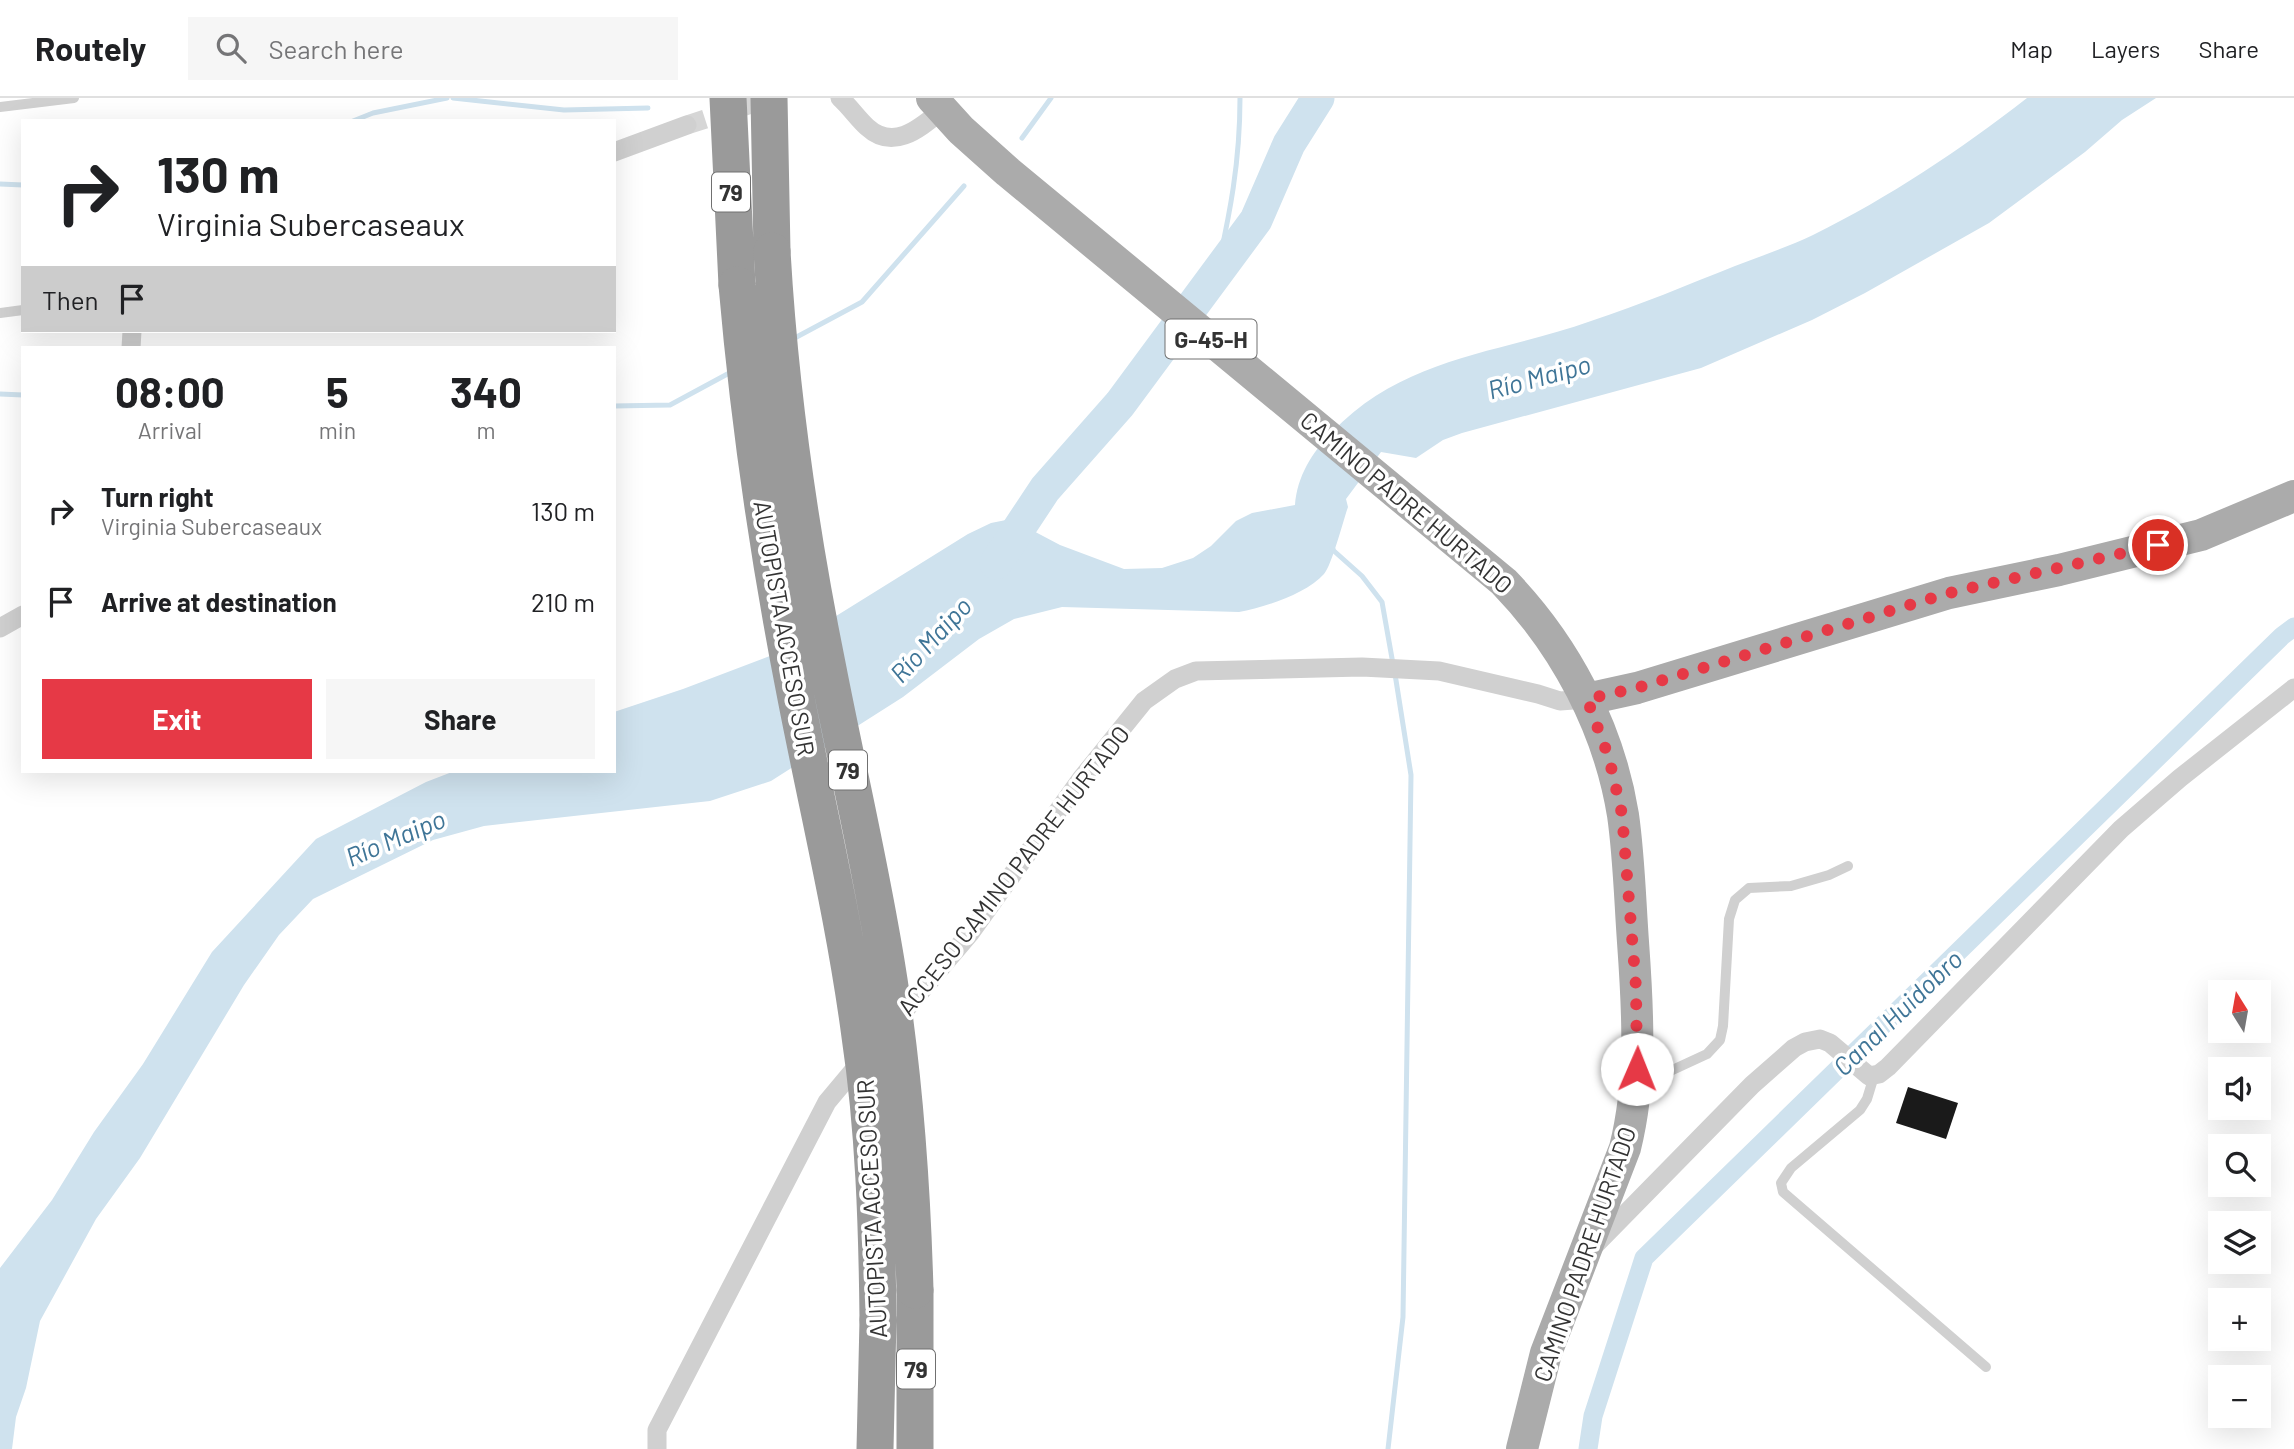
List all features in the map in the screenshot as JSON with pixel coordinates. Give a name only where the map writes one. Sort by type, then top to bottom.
[{"type":"highway","name":"AUTOPISTA ACCESO SUR","points":[[727,98],[744,372],[764,523],[833,877],[861,1037],[874,1171],[878,1320],[874,1449]]},
{"type":"highway","name":"AUTOPISTA ACCESO SUR","points":[[769,98],[772,251],[780,373],[799,509],[827,666],[877,910],[899,1045],[910,1168],[915,1290],[915,1449]]},
{"type":"main road","name":"CAMINO PADRE HURTADO","points":[[937,104],[1008,172],[1484,564],[1522,600],[1548,634],[1587,699],[1609,758],[1622,814],[1636,987],[1636,1087],[1625,1148],[1546,1353],[1522,1449]]},
{"type":"main road","points":[[1587,699],[1637,688],[1949,593],[2059,570],[2202,535],[2294,496]]},
{"type":"street","points":[[840,98],[865,126],[880,136],[889,137],[911,134],[937,104]]},
{"type":"street","points":[[616,151],[687,125]]},
{"type":"street","points":[[0,628],[21,616]]},
{"type":"street","name":"ACCESO CAMINO PADRE HURTADO","points":[[657,1449],[657,1430],[827,1102],[971,932],[1081,779],[1144,701],[1175,679],[1196,671],[1362,667],[1439,671],[1560,701],[1587,699]]},
{"type":"street","points":[[1581,1259],[1752,1085],[1794,1048],[1820,1039],[1830,1043],[1866,1072],[1888,1067],[2121,829],[2180,778],[2294,688]]},
{"type":"lane","points":[[0,107],[74,98]]},
{"type":"lane","points":[[0,313],[21,310]]},
{"type":"lane","points":[[1636,1087],[1707,1055],[1720,1040],[1729,919],[1735,900],[1749,888],[1791,886],[1829,875],[1848,866]]},
{"type":"lane","points":[[1866,1072],[1867,1099],[1860,1110],[1791,1168],[1781,1184],[1783,1192],[1986,1367]]},
{"type":"water","points":[[2027,98],[2156,98],[2122,120],[2085,152],[1989,223],[1812,320],[1701,368],[1462,433],[1443,440],[1416,458],[1381,452],[1346,499],[1348,507],[1334,553],[1324,574],[1307,588],[1273,603],[1239,612],[1062,607],[1014,619],[979,639],[903,697],[771,781],[710,801],[484,826],[433,840],[313,899],[279,935],[244,985],[140,1158],[96,1219],[40,1321],[26,1388],[16,1417],[12,1449],[0,1449],[0,1268],[52,1200],[94,1132],[143,1064],[212,952],[316,839],[426,782],[449,773],[616,773],[616,711],[775,654],[968,534],[991,523],[1011,519],[1060,545],[1124,569],[1162,568],[1193,558],[1211,546],[1236,521],[1252,513],[1295,505],[1302,475],[1318,448],[1360,407],[1390,387],[1454,360],[1609,315],[1804,239],[1870,205],[1976,136]]},
{"type":"building","points":[[1908,1087],[1958,1103],[1946,1139],[1896,1123]]},
{"type":"waterway","points":[[358,119],[373,113],[447,98]]},
{"type":"waterway","points":[[453,98],[564,110],[648,108]]},
{"type":"waterway","points":[[1022,138],[1051,98]]},
{"type":"waterway","points":[[1216,275],[1233,188],[1240,98]]},
{"type":"waterway","name":"Río Maipo","points":[[996,563],[1045,489],[1120,404],[1256,220],[1289,144],[1318,98]]},
{"type":"waterway","points":[[0,184],[21,185]]},
{"type":"waterway","points":[[791,340],[862,302],[964,186]]},
{"type":"waterway","points":[[616,406],[670,405],[733,371]]},
{"type":"waterway","points":[[0,394],[21,395]]},
{"type":"waterway","points":[[1331,545],[1334,551],[1362,576],[1382,602],[1393,664]]},
{"type":"waterway","name":"Canal Huidobro","points":[[1588,1449],[1593,1416],[1644,1258],[2294,627]]},
{"type":"waterway","points":[[1388,1449],[1403,1317],[1411,775],[1395,674]]},
{"type":"tunnel","points":[[687,125],[770,98]]},
{"type":"route","points":[[1637,1069],[1636,987],[1626,839],[1617,786],[1587,699],[1637,688],[1949,593],[2059,570],[2158,545]]}]
